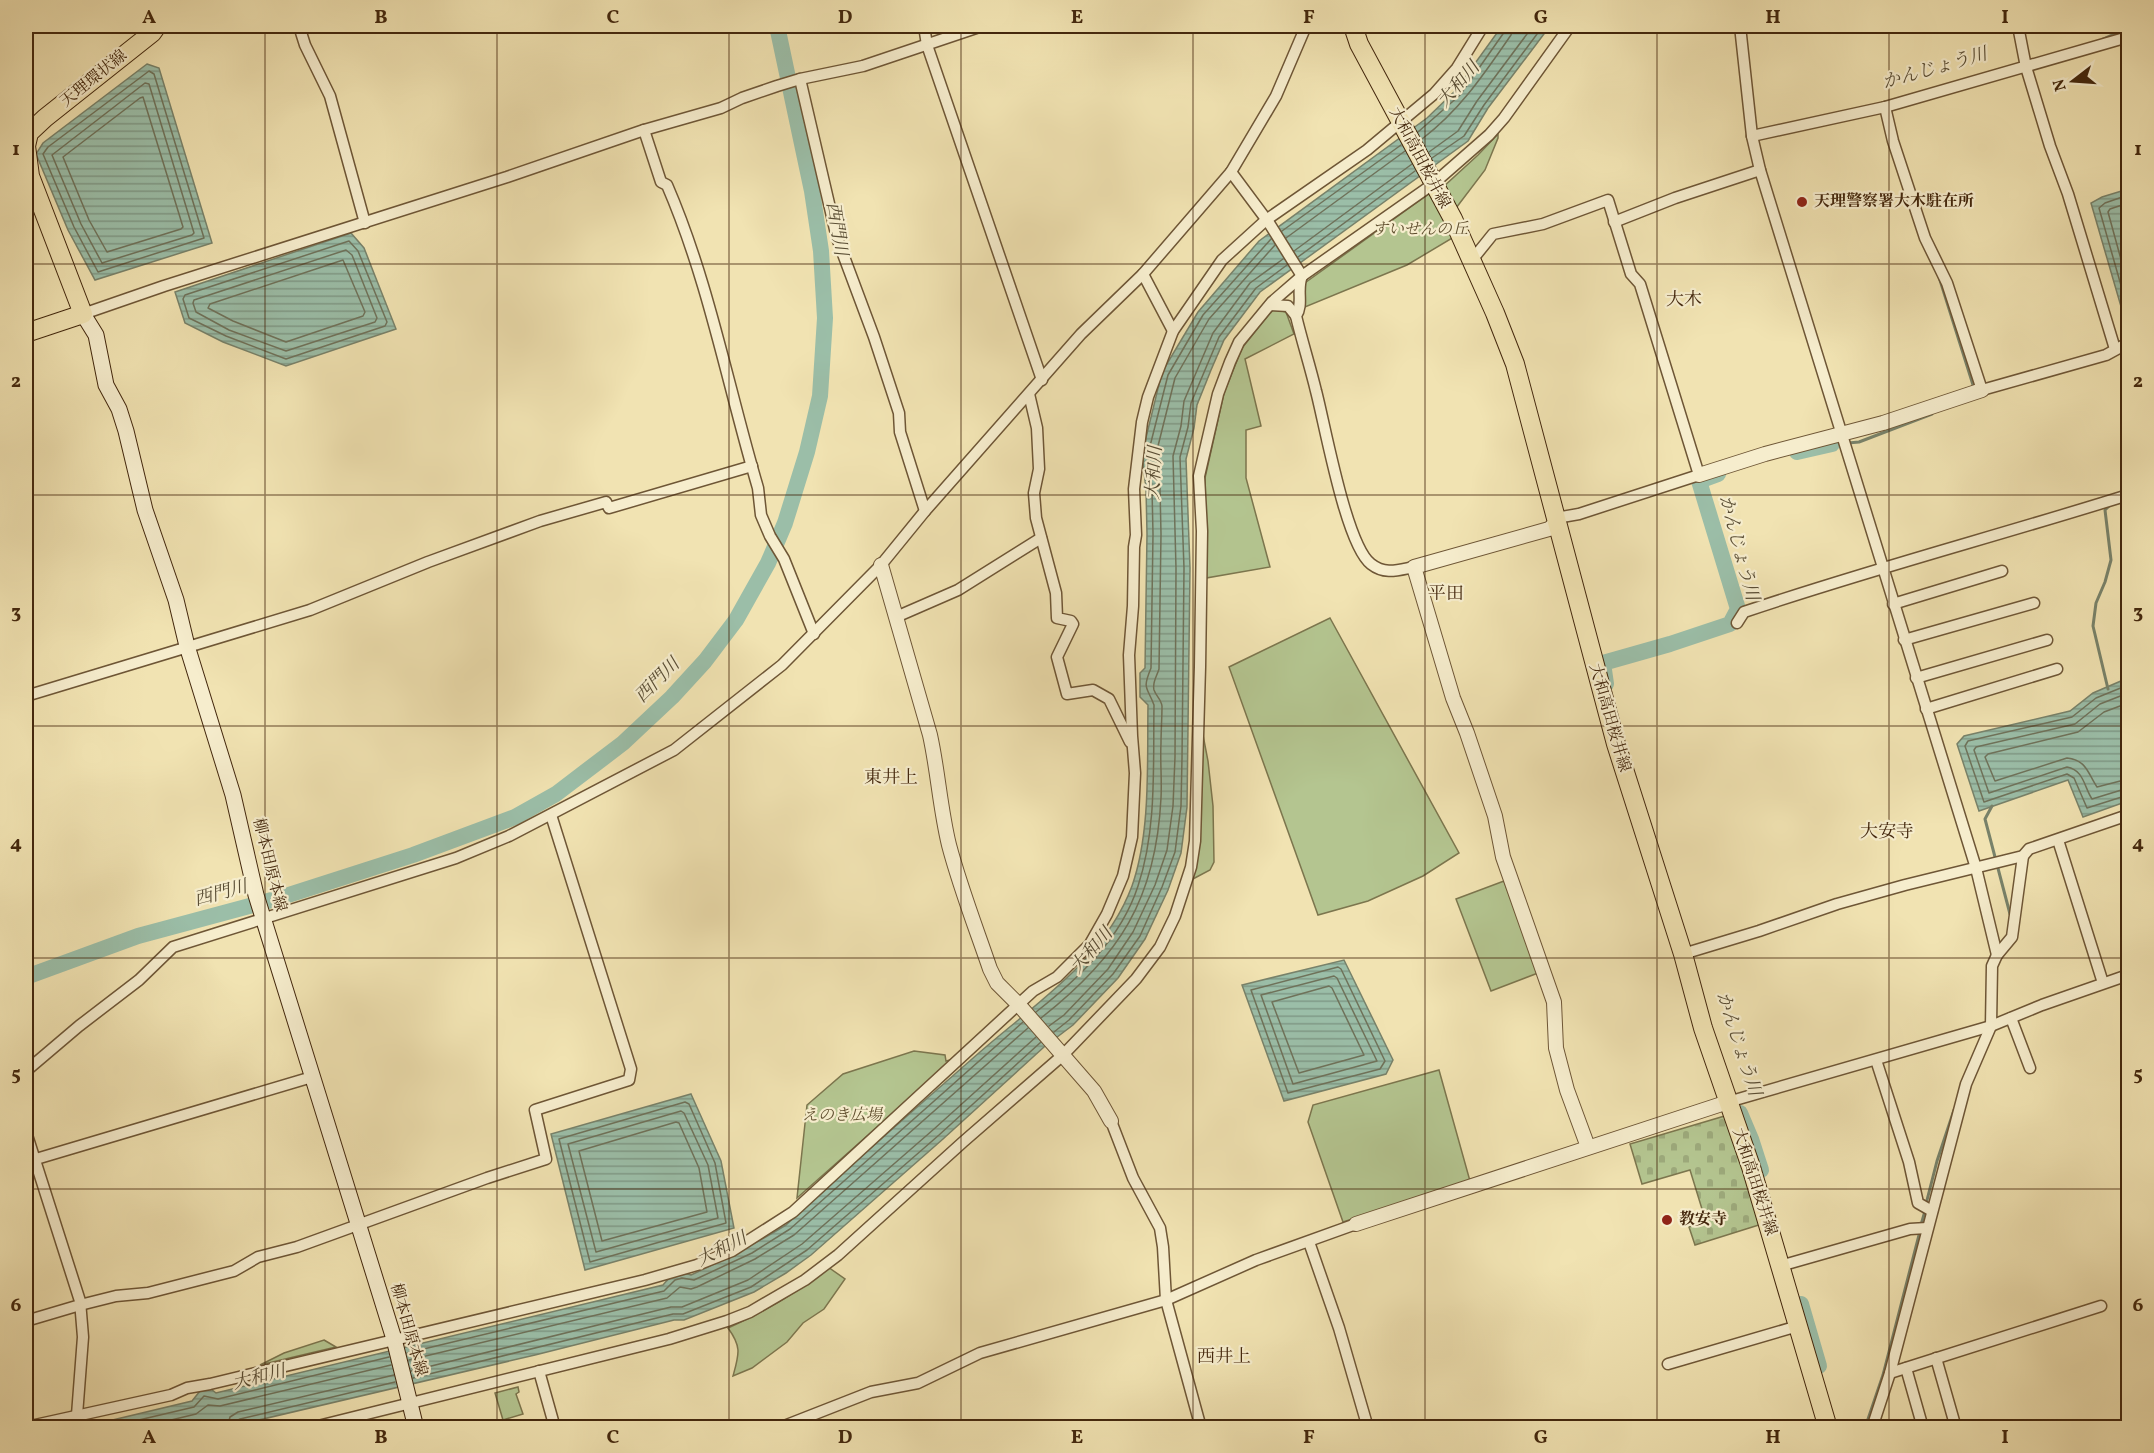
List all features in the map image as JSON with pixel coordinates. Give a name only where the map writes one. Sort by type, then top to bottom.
[{"type":"main road","name":"天理環状線","points":[[83,314],[30,176],[26,147],[27,133],[158,26]]},
{"type":"main road","name":"大和高田桜井線","points":[[1353,26],[1359,44],[1472,260],[1515,364],[1616,744],[1687,952],[1703,1028],[1732,1100],[1750,1167],[1785,1265],[1798,1326],[1828,1428]]},
{"type":"main road","points":[[26,333],[83,314]]},
{"type":"main road","name":"柳本田原本線","points":[[83,314],[96,335],[106,385],[119,409],[126,431],[145,510],[176,600],[187,646],[233,795],[256,895],[394,1341],[416,1428]]},
{"type":"street","points":[[299,26],[305,45],[330,96],[365,223]]},
{"type":"street","points":[[924,26],[927,45],[1042,380]]},
{"type":"street","points":[[83,314],[507,177],[644,130],[721,108],[777,86],[863,66],[982,26]]},
{"type":"street","points":[[26,1071],[79,1026],[139,981],[173,947],[262,915],[456,858],[509,836],[674,750],[783,665],[881,565],[1081,334],[1143,274],[1231,172],[1276,96],[1306,26]]},
{"type":"street","points":[[26,1427],[77,1422],[171,1395],[187,1388],[645,1280],[697,1265],[732,1251],[793,1212],[1034,991],[1057,977],[1072,963],[1090,944],[1107,914],[1123,876],[1132,837],[1135,773],[1129,655],[1136,535],[1134,489],[1142,422],[1151,388],[1173,332],[1222,260],[1268,222],[1402,125],[1457,68],[1483,26]]},
{"type":"street","points":[[310,1428],[669,1339],[750,1312],[805,1280],[838,1255],[1061,1053],[1136,979],[1160,947],[1175,916],[1191,867],[1195,841],[1200,667],[1202,531],[1199,476],[1218,394],[1239,342],[1270,305],[1301,274],[1432,182],[1489,135],[1504,118],[1570,26]]},
{"type":"street","points":[[1740,26],[1752,136],[1760,170],[1840,435],[1884,568],[1904,640],[1976,868],[1997,954]]},
{"type":"street","points":[[2018,26],[2026,67],[2050,146],[2068,194],[2115,349]]},
{"type":"street","points":[[1752,136],[1885,107],[2128,37]]},
{"type":"street","points":[[798,80],[837,238],[874,337],[899,413],[900,432],[925,512]]},
{"type":"street","points":[[1885,107],[1893,141],[1925,238],[1947,283],[1982,390]]},
{"type":"street","points":[[644,130],[662,182],[668,185],[684,224],[712,317],[758,488],[761,515],[784,560],[814,634]]},
{"type":"street","points":[[1614,222],[1675,198],[1760,170]]},
{"type":"street","points":[[1231,172],[1268,222],[1301,274],[1298,285],[1300,309],[1296,316]]},
{"type":"street","points":[[1472,260],[1493,234],[1543,224],[1608,200],[1631,274],[1640,284],[1699,475]]},
{"type":"street","points":[[1143,274],[1173,332]]},
{"type":"street","points":[[1270,305],[1288,306],[1296,316],[1354,539],[1361,553],[1370,563],[1391,572],[1549,529],[1556,520],[1765,454],[1883,423],[1982,390],[2106,355],[2128,343]]},
{"type":"street","points":[[1029,394],[1037,428],[1039,469],[1034,493],[1036,518],[1056,593],[1057,618],[1071,621],[1073,624],[1057,657],[1067,694],[1093,690],[1109,699],[1133,749]]},
{"type":"street","points":[[26,696],[331,603],[428,562],[540,521],[606,502],[609,508],[752,466]]},
{"type":"street","points":[[1737,623],[1744,612],[1827,584],[2128,495]]},
{"type":"street","points":[[896,618],[958,590],[1041,538]]},
{"type":"street","points":[[881,565],[930,735],[940,803],[950,847],[990,969],[997,983],[1094,1091],[1111,1121],[1133,1178],[1160,1228],[1166,1300],[1202,1428]]},
{"type":"street","points":[[1414,567],[1453,698],[1494,816],[1503,857],[1554,1002],[1556,1048],[1567,1090],[1588,1147]]},
{"type":"street","points":[[1893,604],[2002,571]]},
{"type":"street","points":[[1904,640],[2034,603]]},
{"type":"street","points":[[1916,678],[2047,640]]},
{"type":"street","points":[[1926,709],[2057,669]]},
{"type":"street","points":[[26,1321],[116,1296],[148,1293],[234,1271],[258,1257],[297,1247],[487,1178],[546,1160],[534,1110],[629,1080],[631,1069],[551,815]]},
{"type":"street","points":[[1687,952],[1759,931],[1837,904],[2022,856],[2030,849],[2128,815]]},
{"type":"street","points":[[2058,840],[2103,983]]},
{"type":"street","points":[[1872,1428],[1890,1373],[1966,1084],[1990,1026],[1992,966],[1997,954],[2012,937],[2022,856]]},
{"type":"street","points":[[779,1428],[871,1392],[918,1383],[980,1353],[1166,1300],[1256,1260],[1356,1224],[1732,1100],[1990,1026],[2128,975]]},
{"type":"street","points":[[2011,1017],[2030,1068]]},
{"type":"street","points":[[1876,1060],[1909,1162],[1918,1203],[1932,1211]]},
{"type":"street","points":[[29,1161],[312,1077]]},
{"type":"street","points":[[26,1132],[29,1161],[76,1286],[80,1305],[83,1337],[77,1422]]},
{"type":"street","points":[[1785,1265],[1910,1229],[1927,1228]]},
{"type":"street","points":[[1309,1242],[1340,1328],[1368,1428]]},
{"type":"street","points":[[1890,1373],[2101,1306]]},
{"type":"street","points":[[1668,1364],[1798,1326]]},
{"type":"street","points":[[1935,1359],[1956,1428]]},
{"type":"street","points":[[1906,1368],[1923,1428]]},
{"type":"street","points":[[539,1371],[555,1428]]},
{"type":"green space","points":[[1498,134],[1485,170],[1453,212],[1441,189]]},
{"type":"green space","name":"すいせんの丘","points":[[1430,193],[1454,237],[1407,265],[1305,307],[1302,285]]},
{"type":"green space","points":[[1273,309],[1286,312],[1294,334],[1245,359],[1261,426],[1246,430],[1246,478],[1270,567],[1206,578],[1205,478],[1224,393],[1242,348]]},
{"type":"green space","points":[[1330,618],[1459,853],[1423,876],[1368,901],[1318,915],[1229,667]]},
{"type":"green space","points":[[1203,735],[1213,806],[1214,862],[1210,870],[1191,880],[1198,848]]},
{"type":"green space","points":[[1504,881],[1538,973],[1491,991],[1456,899]]},
{"type":"green space","name":"えのき広場","points":[[914,1051],[945,1055],[946,1061],[954,1059],[797,1198],[807,1105],[843,1074]]},
{"type":"green space","points":[[1439,1070],[1470,1181],[1343,1222],[1308,1122],[1313,1105]]},
{"type":"green space","points":[[1728,1115],[1762,1224],[1695,1245],[1689,1227],[1706,1222],[1690,1170],[1642,1184],[1630,1144]]},
{"type":"green space","points":[[828,1267],[845,1279],[824,1309],[803,1323],[787,1342],[752,1368],[733,1376],[738,1351],[736,1340],[728,1328],[780,1301]]},
{"type":"green space","points":[[324,1340],[336,1347],[260,1365],[284,1353]]},
{"type":"green space","points":[[518,1387],[519,1392],[516,1394],[523,1414],[503,1420],[495,1393]]},
{"type":"water","name":"大和川","points":[[1502,26],[1550,26],[1488,108],[1468,141],[1260,292],[1224,340],[1211,370],[1197,405],[1186,459],[1190,568],[1187,807],[1181,853],[1168,890],[1145,939],[1118,978],[1073,1025],[1044,1047],[811,1255],[754,1292],[684,1320],[674,1320],[229,1427],[79,1428],[192,1401],[200,1391],[211,1389],[216,1393],[663,1285],[679,1273],[691,1275],[739,1252],[786,1225],[907,1116],[1067,978],[1105,936],[1120,912],[1132,886],[1142,843],[1147,797],[1148,705],[1140,697],[1140,673],[1145,668],[1147,534],[1146,489],[1142,454],[1162,372],[1198,312],[1259,241],[1427,118],[1455,91]]},
{"type":"water","points":[[147,64],[159,68],[212,243],[95,280],[68,230],[36,154],[43,143]]},
{"type":"water","points":[[2128,189],[2128,320],[2122,310],[2091,203]]},
{"type":"water","points":[[351,233],[364,248],[396,329],[286,366],[223,342],[185,323],[175,292]]},
{"type":"water","points":[[2128,678],[2128,801],[2083,817],[2068,780],[1979,811],[1957,744],[1964,736],[2070,711],[2093,693]]},
{"type":"water","points":[[1344,960],[1393,1060],[1386,1074],[1284,1101],[1242,985]]},
{"type":"water","points":[[691,1094],[721,1161],[734,1228],[585,1270],[551,1134]]},
{"type":"waterway","name":"西門川","points":[[26,977],[138,936],[279,898],[413,855],[515,817],[556,794],[623,743],[672,697],[705,661],[736,620],[768,563],[785,523],[807,452],[820,396],[825,318],[821,251],[812,191],[777,26]]},
{"type":"waterway","name":"かんじょう川","points":[[2103,39],[2128,28]]},
{"type":"waterway","name":"かんじょう川","points":[[1939,277],[1974,388]]},
{"type":"waterway","name":"かんじょう川","points":[[1848,443],[1859,442],[1932,414]]},
{"type":"waterway","name":"かんじょう川","points":[[1832,444],[1841,443]]},
{"type":"waterway","name":"かんじょう川","points":[[1797,452],[1832,444]]},
{"type":"waterway","name":"かんじょう川","points":[[1606,684],[1603,663],[1730,624],[1738,609],[1699,481],[1718,474]]},
{"type":"waterway","points":[[2108,689],[2093,626],[2096,603],[2111,560],[2105,510],[2110,505]]},
{"type":"waterway","points":[[1992,806],[1985,819],[2010,914]]},
{"type":"waterway","points":[[1926,1204],[1954,1110]]},
{"type":"waterway","name":"かんじょう川","points":[[1740,1113],[1761,1170]]},
{"type":"waterway","points":[[1921,1225],[1925,1211]]},
{"type":"waterway","points":[[1865,1428],[1883,1375],[1920,1231]]},
{"type":"waterway","name":"かんじょう川","points":[[1801,1304],[1819,1366]]},
{"type":"place","name":"天理警察署大木駐在所","points":[[1802,202]]},
{"type":"place","name":"教安寺","points":[[1667,1220]]},
{"type":"district","name":"大木","points":[[1684,300]]},
{"type":"district","name":"平田","points":[[1446,594]]},
{"type":"district","name":"東井上","points":[[891,778]]},
{"type":"district","name":"大安寺","points":[[1887,832]]},
{"type":"district","name":"西井上","points":[[1224,1357]]}]
